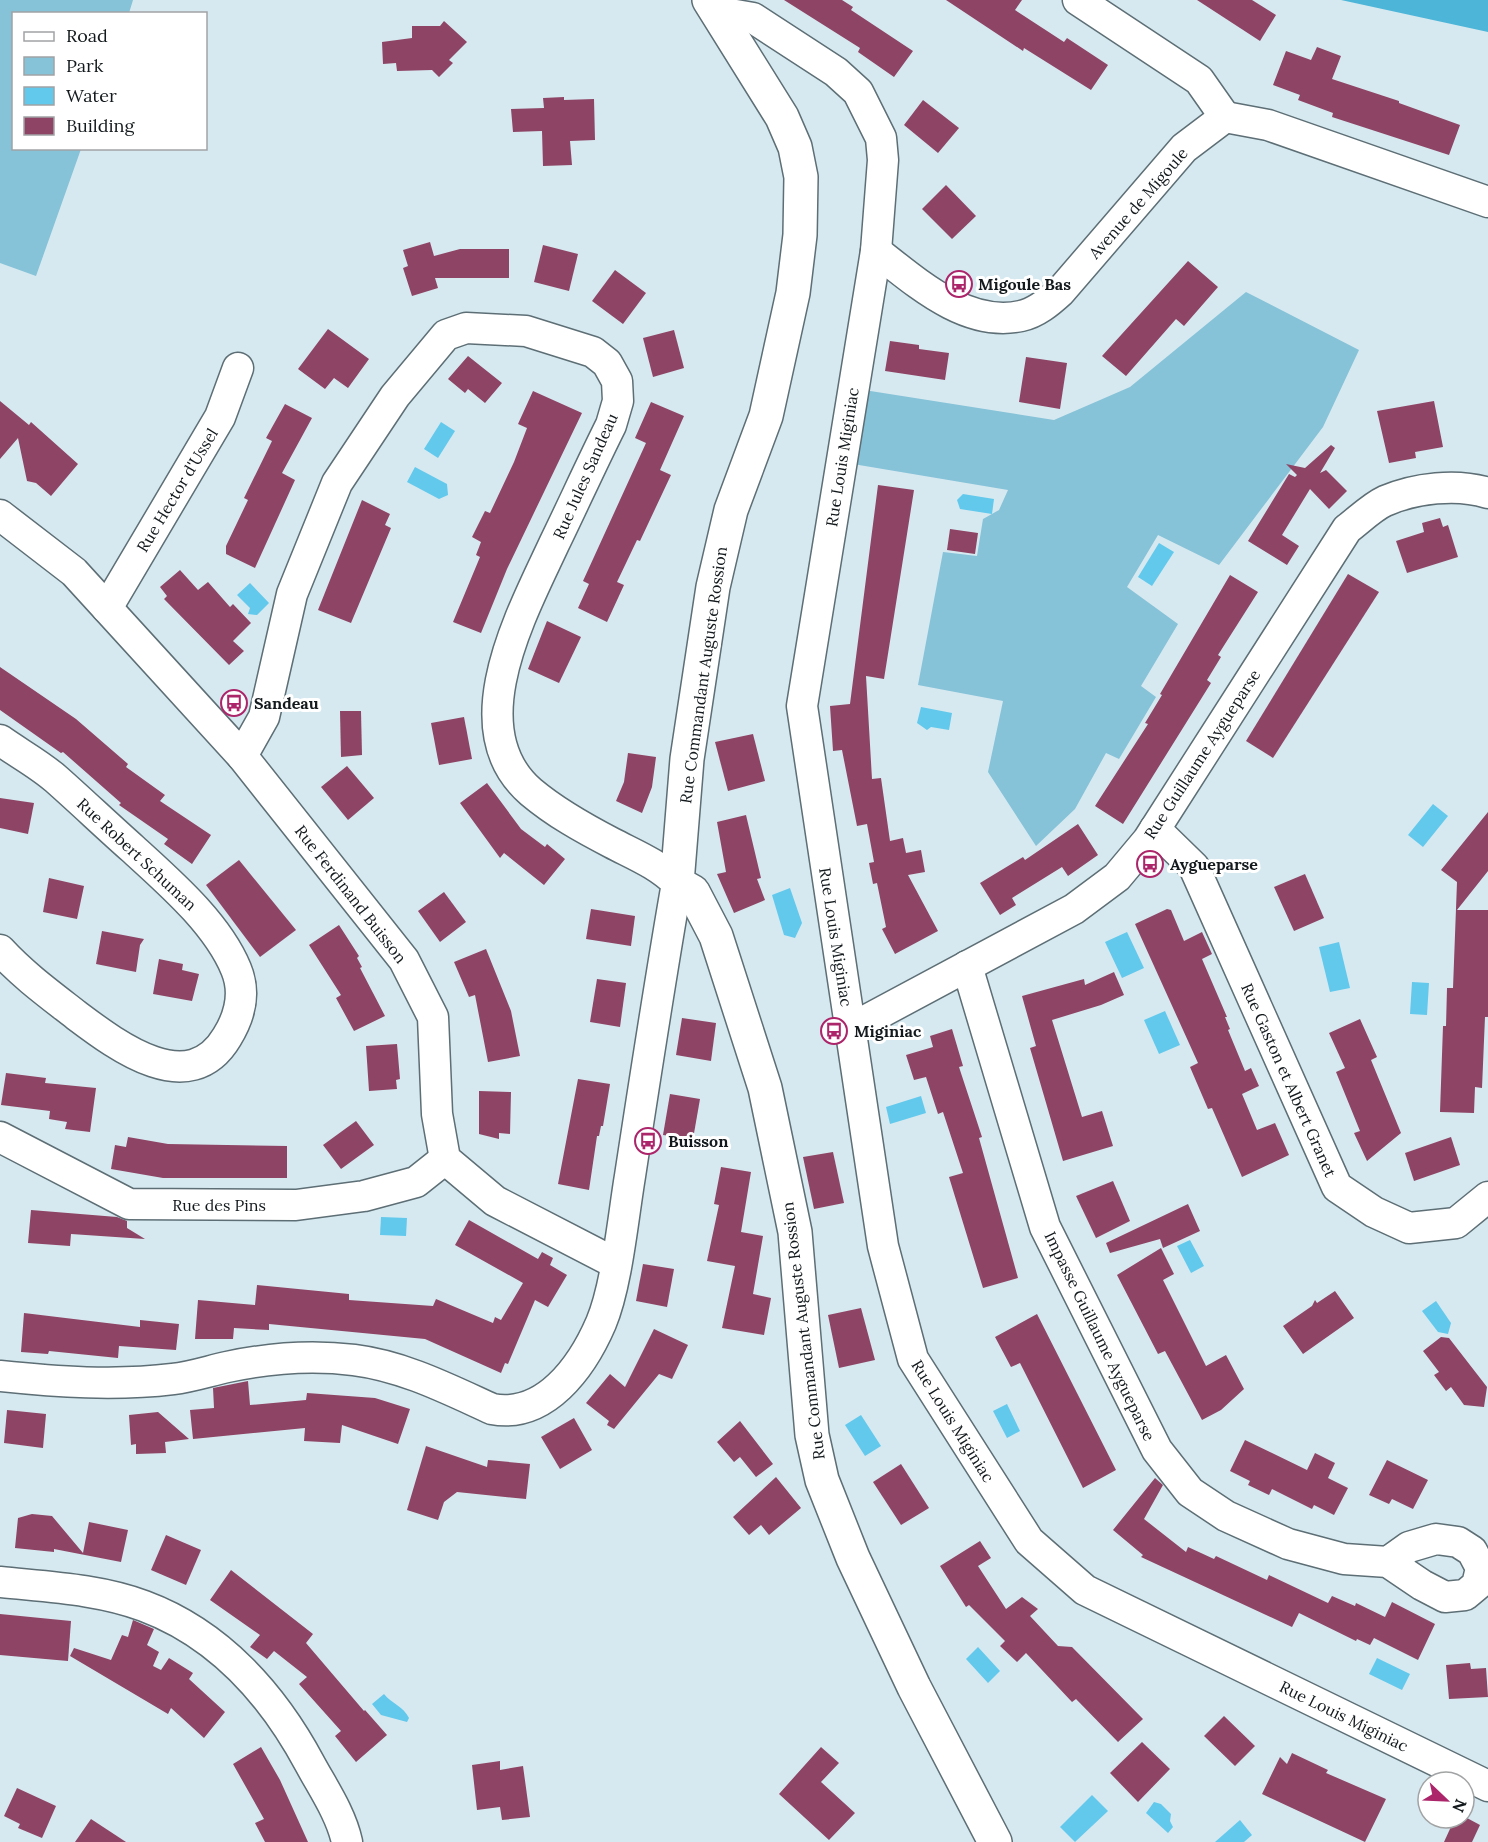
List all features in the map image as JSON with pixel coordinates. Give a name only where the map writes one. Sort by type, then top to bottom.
[{"type":"street","points":[[1078,0],[1199,80],[1225,117],[1268,125],[1488,201]]},
{"type":"street","name":"Rue Louis Miginiac","points":[[714,6],[753,18],[836,72],[858,92],[875,124],[883,149],[876,252],[802,706],[883,1246],[913,1359],[1029,1541],[1085,1590],[1488,1786]]},
{"type":"street","name":"Rue Commandant Auguste Rossion","points":[[714,6],[782,117],[795,147],[801,177],[800,235],[793,293],[766,416],[731,510],[713,587],[687,759],[677,883],[693,892],[716,936],[765,1088],[795,1232],[812,1435],[822,1480],[852,1558],[914,1687],[995,1842]]},
{"type":"street","name":"Avenue de Migoule","points":[[876,252],[932,294],[956,305],[989,317],[1022,316],[1036,310],[1060,292],[1184,148],[1225,117]]},
{"type":"street","name":"Rue Jules Sandeau","points":[[242,756],[264,717],[292,594],[337,483],[394,396],[446,335],[466,328],[526,331],[570,342],[594,352],[607,363],[617,381],[618,401],[611,426],[515,629],[504,666],[497,728],[504,753],[517,778],[531,791],[561,815],[662,867],[677,883]]},
{"type":"street","name":"Rue Hector d'Ussel","points":[[107,608],[220,417],[238,368]]},
{"type":"street","name":"Rue Guillaume Aygueparse","points":[[850,1029],[1074,909],[1117,877],[1155,829],[1347,529],[1384,501],[1431,489],[1475,489],[1488,493]]},
{"type":"street","name":"Rue Ferdinand Buisson","points":[[0,515],[74,572],[242,756],[404,960],[433,1017],[437,1114],[445,1160]]},
{"type":"street","name":"Rue Robert Schuman","points":[[0,740],[54,777],[201,913],[236,969],[242,994],[237,1021],[221,1048],[200,1063],[176,1067],[153,1063],[113,1043],[26,977],[0,950]]},
{"type":"street","name":"Rue Gaston et Albert Granet","points":[[1155,829],[1194,867],[1337,1187],[1374,1212],[1409,1228],[1456,1222],[1488,1197]]},
{"type":"street","points":[[0,1376],[51,1381],[146,1382],[177,1379],[265,1361],[323,1358],[356,1360],[398,1370],[492,1408],[506,1411],[523,1409],[544,1400],[561,1385],[589,1347],[609,1297],[677,883]]},
{"type":"street","name":"Impasse Guillaume Aygueparse","points":[[967,966],[1045,1227],[1156,1450],[1190,1492],[1226,1516],[1288,1544],[1344,1559],[1388,1562]]},
{"type":"street","name":"Rue des Pins","points":[[0,1137],[129,1204],[296,1205],[364,1196],[416,1182],[445,1160]]},
{"type":"street","points":[[445,1160],[495,1201],[615,1263]]},
{"type":"street","points":[[0,1582],[75,1590],[144,1606],[183,1625],[221,1650],[242,1669],[289,1726],[334,1809],[347,1842]]},
{"type":"green space","points":[[0,0],[133,0],[129,12],[12,12],[12,150],[81,150],[36,276],[0,263]]},
{"type":"green space","points":[[1246,292],[1359,350],[1323,427],[1219,565],[1158,535],[1127,587],[1178,624],[1141,686],[1156,697],[1119,759],[1106,753],[1075,809],[1036,846],[988,772],[1003,701],[918,685],[943,552],[977,556],[983,519],[999,510],[1008,490],[853,464],[864,390],[1054,420],[1130,387]]},
{"type":"shaded area","points":[[1341,0],[1488,0],[1488,32]]},
{"type":"water","points":[[441,422],[455,431],[438,458],[424,449]]},
{"type":"water","points":[[415,467],[447,484],[448,495],[439,499],[407,482]]},
{"type":"water","points":[[963,494],[994,499],[992,514],[960,509],[957,500]]},
{"type":"water","points":[[1159,543],[1174,552],[1152,586],[1138,577]]},
{"type":"water","points":[[250,583],[269,603],[257,615],[248,614],[250,608],[237,595]]},
{"type":"water","points":[[921,707],[952,713],[949,730],[931,727],[927,730],[917,723]]},
{"type":"water","points":[[1433,804],[1448,816],[1423,847],[1408,835]]},
{"type":"water","points":[[790,888],[802,923],[795,938],[784,935],[772,895]]},
{"type":"water","points":[[1127,932],[1144,968],[1122,978],[1105,942]]},
{"type":"water","points":[[1339,942],[1350,988],[1330,992],[1319,947]]},
{"type":"water","points":[[1412,982],[1429,983],[1427,1015],[1410,1014]]},
{"type":"water","points":[[1165,1011],[1180,1045],[1159,1054],[1144,1020]]},
{"type":"water","points":[[921,1096],[926,1113],[890,1124],[886,1107]]},
{"type":"water","points":[[381,1217],[407,1218],[406,1236],[380,1235]]},
{"type":"water","points":[[1190,1240],[1204,1266],[1191,1273],[1177,1246]]},
{"type":"water","points":[[1436,1301],[1451,1323],[1448,1334],[1438,1332],[1422,1311]]},
{"type":"water","points":[[1007,1404],[1020,1431],[1007,1438],[993,1411]]},
{"type":"water","points":[[861,1415],[881,1446],[865,1456],[845,1425]]},
{"type":"water","points":[[978,1647],[1000,1671],[988,1683],[966,1659]]},
{"type":"water","points":[[1377,1658],[1410,1674],[1402,1690],[1369,1674]]},
{"type":"water","points":[[384,1694],[407,1714],[409,1718],[407,1722],[381,1715],[372,1704]]},
{"type":"water","points":[[1092,1795],[1108,1811],[1075,1842],[1060,1827]]},
{"type":"water","points":[[1154,1802],[1161,1804],[1171,1814],[1170,1821],[1173,1827],[1168,1833],[1146,1813]]},
{"type":"water","points":[[1240,1820],[1252,1835],[1244,1842],[1215,1842]]},
{"type":"building","points":[[784,0],[842,0],[853,7],[851,10],[913,51],[894,77],[858,52],[860,48]]},
{"type":"building","points":[[946,0],[1022,0],[1015,10],[1064,42],[1067,38],[1108,65],[1091,90],[1024,48],[1023,51]]},
{"type":"building","points":[[1197,0],[1252,0],[1276,15],[1260,41]]},
{"type":"building","points":[[444,21],[467,42],[449,60],[453,63],[439,77],[432,70],[397,71],[396,63],[383,64],[382,42],[412,38],[412,26],[440,26]]},
{"type":"building","points":[[1317,47],[1341,56],[1332,79],[1399,101],[1399,103],[1460,125],[1449,155],[1332,117],[1333,113],[1298,100],[1300,95],[1273,85],[1286,51],[1311,60]]},
{"type":"building","points":[[564,97],[564,100],[594,99],[595,140],[570,141],[572,165],[543,166],[542,131],[513,132],[511,109],[544,108],[543,98]]},
{"type":"building","points":[[923,100],[959,128],[938,153],[904,125]]},
{"type":"building","points":[[946,185],[976,216],[952,239],[922,209]]},
{"type":"building","points":[[430,242],[434,256],[460,249],[509,249],[509,278],[435,278],[438,288],[412,296],[403,268],[408,266],[403,250]]},
{"type":"building","points":[[543,245],[578,254],[569,291],[534,282]]},
{"type":"building","points":[[1188,261],[1218,287],[1184,326],[1176,319],[1126,376],[1102,356]]},
{"type":"building","points":[[615,270],[646,293],[623,324],[592,301]]},
{"type":"building","points":[[328,329],[369,359],[348,388],[334,378],[325,389],[298,369]]},
{"type":"building","points":[[674,330],[684,368],[653,377],[643,338]]},
{"type":"building","points":[[890,341],[919,345],[919,349],[949,353],[945,380],[885,371]]},
{"type":"building","points":[[468,356],[502,383],[485,403],[468,389],[465,393],[448,379]]},
{"type":"building","points":[[1026,357],[1067,363],[1060,409],[1019,402]]},
{"type":"building","points":[[533,391],[582,413],[507,569],[481,633],[453,622],[480,557],[476,555],[481,542],[472,537],[485,511],[490,513],[514,462],[527,428],[518,424]]},
{"type":"building","points":[[0,401],[29,425],[31,422],[78,464],[51,496],[36,483],[27,481],[18,438],[0,459]]},
{"type":"building","points":[[1434,401],[1443,447],[1415,452],[1416,458],[1389,463],[1377,411]]},
{"type":"building","points":[[651,402],[684,416],[660,470],[671,475],[640,541],[637,540],[617,582],[624,585],[607,622],[578,608],[589,584],[583,581],[646,443],[635,438]]},
{"type":"building","points":[[285,404],[312,418],[282,473],[295,480],[255,568],[226,554],[226,546],[248,500],[244,498],[272,441],[266,438]]},
{"type":"building","points":[[1331,445],[1335,448],[1320,473],[1326,470],[1347,491],[1329,509],[1310,489],[1282,535],[1299,546],[1287,565],[1248,541],[1289,474],[1295,477],[1297,475],[1286,464],[1305,468]]},
{"type":"building","points":[[878,485],[914,490],[884,679],[866,676],[872,779],[881,778],[890,841],[903,838],[906,853],[921,850],[925,872],[908,875],[938,931],[895,954],[882,929],[886,927],[877,883],[873,884],[869,863],[874,862],[867,824],[857,826],[842,750],[833,751],[830,706],[850,704]]},
{"type":"building","points":[[362,500],[390,514],[385,525],[391,528],[351,623],[318,610]]},
{"type":"building","points":[[1440,518],[1443,527],[1448,525],[1458,557],[1407,573],[1396,541],[1424,532],[1422,523]]},
{"type":"building","points":[[950,529],[978,533],[975,554],[947,550]]},
{"type":"building","points":[[180,570],[198,590],[208,582],[230,607],[233,604],[251,623],[233,641],[244,651],[229,665],[164,599],[167,596],[160,587]]},
{"type":"building","points":[[1348,574],[1379,592],[1273,758],[1246,741]]},
{"type":"building","points":[[1230,575],[1258,592],[1218,655],[1221,657],[1207,680],[1211,683],[1123,824],[1095,806],[1148,724],[1145,723],[1162,695],[1160,694]]},
{"type":"building","points":[[547,621],[581,637],[559,683],[528,669]]},
{"type":"building","points":[[0,667],[76,719],[128,764],[126,767],[165,795],[160,801],[211,835],[192,864],[164,844],[168,839],[119,805],[121,803],[63,752],[61,753],[0,710]]},
{"type":"building","points":[[340,711],[361,711],[362,755],[341,757]]},
{"type":"building","points":[[464,717],[472,759],[439,765],[431,723]]},
{"type":"building","points":[[753,734],[765,781],[728,791],[715,742]]},
{"type":"building","points":[[628,753],[656,757],[652,787],[642,813],[616,801],[624,782]]},
{"type":"building","points":[[347,766],[374,798],[348,820],[321,787]]},
{"type":"building","points":[[487,783],[521,829],[545,847],[547,844],[565,859],[544,885],[504,853],[500,858],[460,803]]},
{"type":"building","points":[[0,798],[34,803],[28,834],[0,828]]},
{"type":"building","points":[[1488,812],[1488,871],[1457,910],[1488,910],[1488,1017],[1485,1017],[1482,1088],[1475,1087],[1474,1113],[1440,1112],[1443,1026],[1446,1026],[1447,988],[1453,988],[1457,882],[1441,870]]},
{"type":"building","points":[[746,815],[761,878],[757,879],[765,900],[734,913],[717,874],[726,872],[717,822]]},
{"type":"building","points":[[1078,824],[1098,855],[1068,876],[1062,867],[1012,898],[1016,905],[1000,915],[980,883],[1023,857],[1025,860]]},
{"type":"building","points":[[239,860],[296,930],[260,957],[206,885]]},
{"type":"building","points":[[1305,874],[1324,918],[1294,931],[1274,887]]},
{"type":"building","points":[[49,878],[84,886],[77,919],[43,912]]},
{"type":"building","points":[[444,892],[466,922],[440,942],[418,911]]},
{"type":"building","points":[[591,909],[635,916],[631,946],[586,939]]},
{"type":"building","points":[[1167,909],[1171,910],[1184,941],[1202,932],[1212,954],[1202,959],[1227,1017],[1225,1017],[1230,1029],[1228,1030],[1245,1071],[1251,1068],[1259,1086],[1242,1094],[1257,1130],[1275,1123],[1289,1155],[1242,1177],[1212,1108],[1208,1109],[1190,1067],[1198,1063],[1135,924]]},
{"type":"building","points":[[339,925],[359,956],[357,958],[362,967],[360,968],[385,1016],[354,1031],[336,998],[341,995],[309,945]]},
{"type":"building","points":[[102,931],[144,939],[140,945],[136,972],[96,964]]},
{"type":"building","points":[[486,949],[511,1011],[520,1056],[488,1062],[475,995],[469,997],[454,962]]},
{"type":"building","points":[[159,959],[183,964],[182,970],[199,974],[192,1001],[153,994]]},
{"type":"building","points":[[1114,972],[1124,995],[1101,1005],[1052,1020],[1082,1117],[1102,1111],[1113,1146],[1063,1161],[1030,1048],[1036,1046],[1022,996],[1084,979],[1085,985]]},
{"type":"building","points":[[597,979],[626,983],[620,1027],[590,1022]]},
{"type":"building","points":[[682,1018],[716,1023],[711,1061],[676,1055]]},
{"type":"building","points":[[1360,1019],[1377,1057],[1371,1060],[1401,1133],[1367,1161],[1354,1133],[1360,1131],[1336,1072],[1345,1068],[1329,1033]]},
{"type":"building","points":[[952,1029],[963,1066],[959,1067],[982,1137],[979,1138],[1018,1278],[983,1288],[949,1177],[963,1173],[943,1112],[938,1114],[926,1077],[914,1080],[906,1055],[933,1047],[930,1036]]},
{"type":"building","points":[[397,1044],[400,1079],[396,1080],[397,1089],[369,1091],[366,1046]]},
{"type":"building","points":[[6,1073],[46,1078],[45,1083],[96,1088],[90,1132],[65,1129],[67,1122],[49,1119],[50,1111],[1,1105]]},
{"type":"building","points":[[578,1079],[610,1084],[603,1126],[597,1136],[589,1190],[558,1184]]},
{"type":"building","points":[[479,1091],[511,1092],[510,1134],[499,1133],[499,1139],[479,1134]]},
{"type":"building","points":[[670,1094],[700,1099],[693,1139],[663,1135]]},
{"type":"building","points":[[356,1121],[374,1145],[341,1169],[323,1145]]},
{"type":"building","points":[[128,1137],[168,1144],[287,1146],[287,1178],[163,1178],[111,1169],[115,1145],[126,1147]]},
{"type":"building","points":[[1451,1137],[1460,1165],[1414,1181],[1405,1153]]},
{"type":"building","points":[[833,1152],[844,1203],[814,1209],[803,1157]]},
{"type":"building","points":[[721,1167],[751,1172],[741,1232],[763,1236],[753,1294],[771,1298],[764,1335],[722,1328],[735,1266],[707,1261],[719,1205],[714,1204]]},
{"type":"building","points":[[1113,1181],[1130,1221],[1096,1238],[1076,1196]]},
{"type":"building","points":[[1188,1204],[1200,1231],[1163,1248],[1160,1239],[1110,1253],[1106,1243]]},
{"type":"building","points":[[31,1210],[117,1217],[127,1221],[127,1228],[145,1239],[71,1234],[70,1246],[28,1243]]},
{"type":"building","points":[[469,1220],[538,1259],[542,1252],[553,1258],[550,1265],[567,1275],[548,1307],[535,1300],[508,1364],[505,1363],[501,1373],[425,1339],[269,1324],[269,1330],[234,1328],[233,1339],[195,1339],[198,1300],[255,1305],[257,1285],[349,1294],[349,1300],[433,1306],[436,1299],[493,1323],[495,1317],[501,1320],[523,1283],[455,1245]]},
{"type":"building","points":[[1161,1248],[1174,1274],[1163,1280],[1206,1366],[1226,1355],[1244,1389],[1221,1410],[1202,1420],[1165,1351],[1158,1354],[1117,1275]]},
{"type":"building","points":[[643,1264],[674,1269],[667,1307],[636,1301]]},
{"type":"building","points":[[1335,1291],[1354,1318],[1303,1354],[1283,1326],[1312,1306],[1315,1300],[1317,1303]]},
{"type":"building","points":[[861,1308],[875,1360],[839,1368],[828,1315]]},
{"type":"building","points":[[24,1313],[140,1327],[140,1320],[179,1324],[176,1350],[119,1346],[118,1358],[49,1351],[48,1354],[21,1352]]},
{"type":"building","points":[[1037,1314],[1116,1470],[1083,1488],[1020,1363],[1011,1367],[995,1337]]},
{"type":"building","points":[[654,1329],[688,1345],[672,1379],[659,1374],[614,1429],[607,1425],[609,1421],[586,1403],[610,1374],[625,1387]]},
{"type":"building","points":[[1441,1337],[1449,1338],[1487,1387],[1484,1407],[1464,1405],[1451,1387],[1446,1391],[1434,1375],[1439,1372],[1423,1351]]},
{"type":"building","points":[[248,1381],[250,1405],[306,1400],[307,1393],[375,1398],[410,1409],[398,1444],[342,1425],[340,1443],[304,1441],[305,1428],[193,1439],[190,1410],[214,1408],[213,1388]]},
{"type":"building","points":[[7,1410],[46,1414],[43,1448],[4,1443]]},
{"type":"building","points":[[158,1412],[189,1439],[165,1442],[166,1453],[136,1454],[136,1444],[131,1445],[129,1415]]},
{"type":"building","points":[[574,1418],[592,1450],[560,1469],[541,1437]]},
{"type":"building","points":[[740,1421],[773,1464],[756,1477],[740,1457],[734,1462],[717,1442]]},
{"type":"building","points":[[1245,1440],[1307,1470],[1315,1453],[1335,1463],[1328,1478],[1348,1488],[1334,1515],[1314,1505],[1312,1509],[1272,1489],[1269,1495],[1248,1485],[1250,1481],[1230,1471]]},
{"type":"building","points":[[426,1446],[487,1467],[488,1460],[530,1464],[526,1499],[457,1492],[444,1502],[438,1520],[407,1510]]},
{"type":"building","points":[[1387,1460],[1428,1480],[1413,1509],[1392,1499],[1389,1504],[1369,1495]]},
{"type":"building","points":[[901,1464],[929,1508],[901,1525],[873,1482]]},
{"type":"building","points":[[776,1477],[801,1508],[769,1535],[761,1525],[749,1535],[733,1517]]},
{"type":"building","points":[[1155,1478],[1163,1485],[1144,1519],[1186,1552],[1188,1547],[1214,1559],[1216,1556],[1267,1580],[1269,1575],[1328,1603],[1332,1596],[1355,1606],[1356,1603],[1385,1617],[1392,1602],[1435,1624],[1418,1660],[1374,1638],[1370,1645],[1357,1639],[1356,1641],[1299,1613],[1292,1627],[1141,1557],[1143,1555],[1113,1530]]},
{"type":"building","points":[[32,1514],[52,1516],[83,1553],[89,1522],[128,1530],[121,1562],[54,1549],[54,1552],[15,1548],[18,1518]]},
{"type":"building","points":[[166,1535],[201,1550],[186,1585],[151,1570]]},
{"type":"building","points":[[980,1541],[991,1558],[978,1566],[1006,1609],[1022,1597],[1038,1609],[1030,1616],[1058,1646],[1072,1647],[1143,1719],[1118,1742],[1076,1699],[1072,1702],[1026,1653],[1017,1662],[1000,1646],[1005,1641],[969,1605],[966,1607],[940,1566]]},
{"type":"building","points":[[231,1570],[313,1634],[306,1643],[387,1735],[356,1762],[335,1736],[341,1731],[299,1684],[307,1677],[274,1651],[267,1659],[250,1647],[260,1635],[210,1600]]},
{"type":"building","points":[[0,1614],[71,1621],[68,1661],[0,1655]]},
{"type":"building","points":[[133,1620],[154,1629],[147,1645],[159,1652],[153,1666],[161,1670],[169,1658],[193,1673],[189,1679],[225,1712],[204,1738],[171,1708],[168,1714],[70,1656],[74,1648],[111,1660],[122,1635],[128,1637]]},
{"type":"building","points":[[1470,1663],[1471,1669],[1486,1668],[1488,1697],[1449,1699],[1446,1665]]},
{"type":"building","points":[[1224,1716],[1255,1746],[1235,1766],[1204,1736]]},
{"type":"building","points":[[1142,1742],[1170,1769],[1138,1802],[1110,1773]]},
{"type":"building","points":[[261,1747],[280,1780],[308,1842],[265,1842],[255,1823],[264,1819],[233,1764]]},
{"type":"building","points":[[821,1747],[839,1763],[821,1782],[855,1813],[829,1840],[779,1794]]},
{"type":"building","points":[[1292,1753],[1328,1770],[1326,1773],[1386,1799],[1365,1842],[1262,1794],[1280,1757],[1287,1764]]},
{"type":"building","points":[[500,1761],[500,1770],[523,1766],[530,1817],[502,1820],[500,1807],[477,1810],[472,1765]]},
{"type":"building","points":[[17,1788],[56,1806],[42,1838],[18,1828],[20,1824],[4,1816]]},
{"type":"building","points":[[91,1819],[126,1842],[75,1842]]},
{"type":"building","points":[[1476,1823],[1480,1825],[1472,1842],[1444,1842],[1450,1830],[1476,1830]]},
{"type":"place","name":"Migoule Bas","points":[[959,284]]},
{"type":"place","name":"Sandeau","points":[[234,703]]},
{"type":"place","name":"Aygueparse","points":[[1150,864]]},
{"type":"place","name":"Miginiac","points":[[834,1031]]},
{"type":"place","name":"Buisson","points":[[648,1141]]}]
